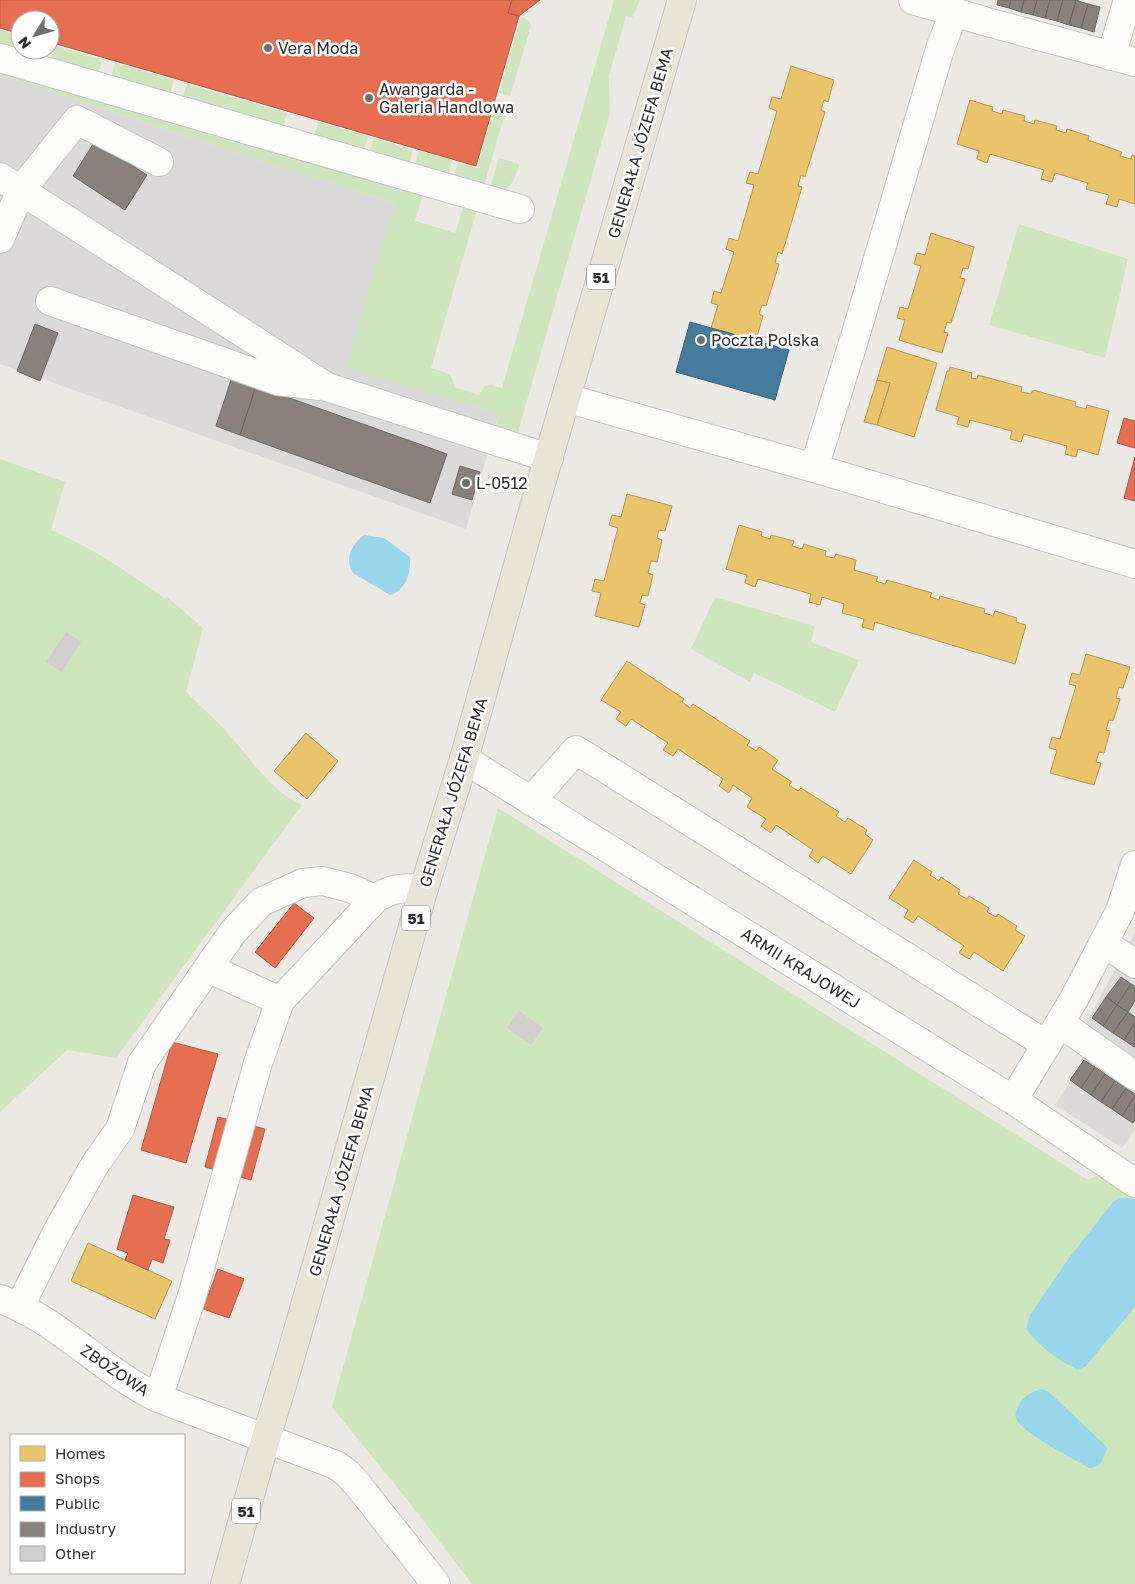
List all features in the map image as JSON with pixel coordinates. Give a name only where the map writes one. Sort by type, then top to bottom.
[{"type":"main road","name":"GENERAŁA JÓZEFA BEMA","points":[[226,1584],[424,888],[464,759],[548,458],[682,0]]},
{"type":"street","points":[[913,0],[1123,59],[1128,0]]},
{"type":"street","points":[[814,468],[940,49],[954,12]]},
{"type":"street","points":[[0,58],[520,209]]},
{"type":"street","points":[[0,239],[10,184],[77,120],[159,162]]},
{"type":"street","points":[[10,184],[327,387]]},
{"type":"street","points":[[50,301],[278,381],[327,387],[548,458]]},
{"type":"street","points":[[566,398],[814,468],[1135,564]]},
{"type":"street","points":[[530,801],[576,750],[1053,1034],[1135,1076]]},
{"type":"street","name":"ARMII KRAJOWEJ","points":[[464,759],[1013,1100],[1135,1183]]},
{"type":"street","points":[[1013,1100],[1053,1034],[1104,943],[1120,911],[1135,865]]},
{"type":"street","points":[[10,1303],[56,1234],[94,1166],[120,1130],[142,1063],[233,932],[261,902],[303,882],[323,881],[350,888],[375,899]]},
{"type":"street","points":[[158,1398],[192,1296],[258,1063],[280,1001],[375,899],[387,891],[398,888],[424,888]]},
{"type":"street","points":[[1104,943],[1135,964]]},
{"type":"street","points":[[208,968],[280,1001]]},
{"type":"street","name":"ZBOŻOWA","points":[[10,1303],[48,1323],[113,1372],[138,1388],[158,1398],[325,1460],[347,1473],[436,1584]]},
{"type":"shaded area","points":[[0,75],[394,204],[347,368],[499,414],[466,529],[0,364]]},
{"type":"shaded area","points":[[1135,932],[1135,1129],[1122,1148],[1055,1105],[1084,1060],[1087,1021]]},
{"type":"green space","points":[[614,0],[640,0],[632,18],[626,16],[609,76],[610,113],[518,432],[496,427],[499,414],[346,368],[394,204],[0,75],[0,68],[424,191],[415,221],[455,233],[465,202],[478,206],[431,368],[450,375],[454,382],[454,387],[479,395],[484,386],[491,385],[502,388]]},
{"type":"green space","points":[[521,17],[528,20],[531,26],[510,96],[499,93]]},
{"type":"green space","points":[[0,30],[10,33],[10,52],[0,49]]},
{"type":"green space","points":[[60,47],[102,60],[97,78],[50,64],[51,60],[60,60]]},
{"type":"green space","points":[[115,63],[174,80],[169,98],[110,81]]},
{"type":"green space","points":[[187,84],[287,113],[282,131],[181,102]]},
{"type":"green space","points":[[496,101],[508,103],[483,189],[452,180],[458,163],[477,168]]},
{"type":"green space","points":[[318,122],[368,136],[363,154],[313,140]]},
{"type":"green space","points":[[374,138],[413,150],[408,167],[368,156]]},
{"type":"green space","points":[[419,151],[452,160],[447,179],[414,169]]},
{"type":"green space","points":[[499,158],[520,164],[513,182],[507,188],[489,191]]},
{"type":"green space","points":[[1019,224],[1128,259],[1105,358],[989,325]]},
{"type":"green space","points":[[0,459],[65,482],[51,530],[95,553],[164,598],[167,597],[203,628],[186,692],[225,730],[270,782],[290,799],[302,805],[116,1058],[67,1050],[0,1112]]},
{"type":"green space","points":[[715,597],[815,626],[811,642],[859,660],[835,712],[754,673],[750,682],[691,649]]},
{"type":"green space","points":[[498,808],[1088,1180],[1104,1172],[1135,1193],[1135,1584],[472,1584],[332,1407]]},
{"type":"water","points":[[364,535],[384,538],[410,557],[410,569],[404,585],[395,593],[390,595],[353,573],[350,568],[349,557],[353,547]]},
{"type":"water","points":[[1119,1198],[1135,1199],[1135,1307],[1086,1366],[1078,1370],[1037,1342],[1026,1329],[1030,1315],[1069,1258],[1113,1202]]},
{"type":"water","points":[[1042,1389],[1049,1392],[1107,1447],[1103,1458],[1096,1467],[1089,1468],[1072,1459],[1048,1445],[1019,1424],[1016,1418],[1016,1410],[1020,1403],[1030,1394]]},
{"type":"building: Homes","points":[[791,66],[834,80],[828,102],[824,100],[821,110],[825,112],[805,177],[801,175],[798,186],[802,187],[782,254],[778,252],[775,263],[779,264],[766,306],[762,305],[759,314],[763,316],[756,340],[711,328],[718,305],[711,303],[714,291],[721,293],[734,252],[726,249],[729,238],[738,241],[754,185],[746,183],[750,172],[758,174],[777,111],[769,108],[772,97],[781,99]]},
{"type":"building: Homes","points":[[970,100],[993,107],[992,111],[1002,114],[1003,110],[1025,116],[1024,121],[1034,124],[1035,120],[1057,126],[1056,130],[1066,133],[1067,129],[1089,136],[1088,140],[1122,152],[1120,156],[1131,159],[1132,155],[1135,155],[1135,204],[1119,199],[1117,207],[1106,204],[1109,195],[1086,189],[1088,183],[1055,173],[1052,182],[1041,179],[1044,170],[990,154],[987,163],[977,159],[979,151],[957,144]]},
{"type":"building: Homes","points":[[931,233],[974,247],[968,269],[963,268],[960,278],[965,279],[951,323],[947,322],[944,332],[948,333],[942,353],[899,340],[905,320],[897,318],[900,307],[908,309],[921,266],[914,264],[917,253],[925,255]]},
{"type":"building: Homes","points":[[887,347],[937,363],[914,437],[877,425],[890,383],[877,380]]},
{"type":"building: Homes","points":[[950,367],[972,373],[971,378],[977,379],[978,375],[1022,387],[1021,392],[1031,394],[1033,390],[1076,402],[1075,406],[1086,409],[1087,405],[1109,411],[1098,455],[1078,449],[1076,457],[1065,454],[1067,446],[1024,434],[1021,442],[1010,439],[1012,431],[970,420],[968,427],[957,424],[959,417],[936,410],[947,371],[949,371]]},
{"type":"building: Homes","points":[[877,380],[890,383],[877,425],[864,422]]},
{"type":"building: Homes","points":[[627,494],[672,506],[665,531],[659,530],[657,538],[662,540],[657,562],[651,561],[648,573],[653,575],[648,596],[642,595],[640,603],[645,605],[639,627],[595,616],[601,593],[592,591],[595,579],[604,581],[618,528],[609,525],[612,515],[621,517]]},
{"type":"building: Homes","points":[[739,525],[762,532],[761,536],[770,539],[771,535],[794,541],[792,546],[802,549],[804,544],[826,551],[825,556],[834,558],[836,554],[856,560],[854,570],[878,577],[876,581],[885,584],[887,580],[932,593],[930,597],[939,600],[940,596],[985,609],[984,613],[993,616],[995,611],[1017,618],[1016,622],[1026,625],[1015,664],[875,622],[873,630],[862,627],[864,619],[842,613],[844,604],[822,597],[820,605],[809,602],[811,594],[758,579],[755,587],[745,583],[747,575],[726,569]]},
{"type":"building: Homes","points":[[1086,654],[1130,667],[1123,688],[1119,687],[1116,698],[1120,699],[1113,721],[1109,720],[1106,730],[1110,731],[1104,753],[1099,752],[1096,762],[1101,763],[1094,785],[1050,773],[1057,750],[1049,748],[1052,737],[1060,739],[1076,686],[1069,684],[1072,673],[1080,675]]},
{"type":"building: Homes","points":[[627,661],[684,699],[682,702],[690,708],[693,704],[750,741],[747,745],[756,751],[759,747],[778,760],[772,769],[792,782],[789,785],[798,791],[801,788],[839,812],[836,816],[845,822],[848,818],[867,830],[865,834],[873,840],[851,874],[823,856],[818,863],[809,856],[813,850],[776,825],[771,833],[761,826],[766,819],[747,807],[752,798],[733,785],[729,793],[719,786],[723,779],[678,749],[673,756],[663,750],[668,743],[631,719],[626,726],[616,719],[621,712],[601,700]]},
{"type":"building: Homes","points":[[306,733],[338,761],[307,799],[274,771]]},
{"type":"building: Homes","points":[[914,860],[932,872],[930,875],[939,881],[941,877],[960,890],[958,894],[967,899],[969,896],[989,908],[987,912],[996,917],[998,914],[1017,926],[1015,930],[1025,936],[1003,971],[974,952],[969,959],[959,953],[964,946],[918,916],[913,923],[904,917],[908,910],[889,898]]},
{"type":"building: Homes","points":[[88,1243],[172,1281],[155,1319],[71,1281]]},
{"type":"building: Shops","name":"Awangarda - Galeria Handlowa","points":[[0,0],[512,0],[508,13],[519,16],[476,166],[60,45],[60,10],[10,10],[10,31],[0,28]]},
{"type":"building: Shops","points":[[512,0],[540,0],[519,16],[508,13]]},
{"type":"building: Shops","points":[[1124,418],[1135,421],[1135,448],[1117,443]]},
{"type":"building: Shops","points":[[1135,457],[1135,501],[1124,498]]},
{"type":"building: Shops","points":[[294,903],[314,918],[275,968],[255,952]]},
{"type":"building: Shops","points":[[172,1042],[218,1054],[186,1163],[141,1150]]},
{"type":"building: Shops","points":[[218,1117],[265,1129],[251,1180],[205,1167]]},
{"type":"building: Shops","points":[[133,1195],[174,1207],[164,1239],[170,1240],[163,1263],[152,1259],[148,1270],[125,1260],[128,1253],[117,1249]]},
{"type":"building: Shops","points":[[218,1269],[244,1279],[229,1318],[203,1309]]},
{"type":"building: Public","points":[[690,322],[789,350],[775,400],[676,372]]},
{"type":"building: Industry","points":[[998,0],[1011,0],[1009,8],[997,5]]},
{"type":"building: Industry","points":[[1011,0],[1024,0],[1021,12],[1009,8]]},
{"type":"building: Industry","points":[[1024,0],[1037,0],[1033,15],[1021,12]]},
{"type":"building: Industry","points":[[1037,0],[1050,0],[1045,18],[1033,15]]},
{"type":"building: Industry","points":[[1050,0],[1063,0],[1057,21],[1045,18]]},
{"type":"building: Industry","points":[[1063,0],[1076,0],[1069,25],[1057,21]]},
{"type":"building: Industry","points":[[1076,0],[1088,4],[1081,28],[1069,25]]},
{"type":"building: Industry","points":[[1088,4],[1100,7],[1094,32],[1081,28]]},
{"type":"building: Industry","points":[[95,141],[147,175],[125,210],[73,176]]},
{"type":"building: Industry","points":[[35,324],[58,333],[40,381],[17,371]]},
{"type":"building: Industry","points":[[232,377],[256,386],[240,435],[216,426]]},
{"type":"building: Industry","points":[[256,386],[447,454],[430,503],[240,435]]},
{"type":"building: Industry","name":"L-0512","points":[[460,466],[480,472],[472,500],[452,494]]},
{"type":"building: Industry","points":[[1121,977],[1131,984],[1117,1005],[1106,997]]},
{"type":"building: Industry","points":[[1131,984],[1135,986],[1135,1001],[1128,1012],[1117,1005]]},
{"type":"building: Industry","points":[[1106,997],[1117,1005],[1103,1026],[1092,1018]]},
{"type":"building: Industry","points":[[1117,1005],[1128,1012],[1113,1033],[1103,1026]]},
{"type":"building: Industry","points":[[1128,1012],[1135,1017],[1135,1023],[1124,1040],[1113,1033]]},
{"type":"building: Industry","points":[[1135,1023],[1135,1045],[1134,1047],[1124,1040]]},
{"type":"building: Industry","points":[[1084,1060],[1095,1067],[1081,1088],[1070,1080]]},
{"type":"building: Industry","points":[[1095,1067],[1105,1074],[1091,1095],[1081,1088]]},
{"type":"building: Industry","points":[[1105,1074],[1115,1081],[1101,1102],[1091,1095]]},
{"type":"building: Industry","points":[[1115,1081],[1126,1088],[1112,1109],[1101,1102]]},
{"type":"building: Industry","points":[[1126,1088],[1135,1096],[1122,1116],[1112,1109]]},
{"type":"building: Industry","points":[[1135,1096],[1135,1120],[1133,1123],[1122,1116]]},
{"type":"building: Other","points":[[66,632],[81,642],[62,672],[46,662]]},
{"type":"building: Other","points":[[519,1011],[543,1028],[531,1045],[507,1028]]},
{"type":"place","name":"Vera Moda","points":[[268,48]]},
{"type":"place","name":"Awangarda - Galeria Handlowa","points":[[369,98]]},
{"type":"place","name":"Poczta Polska","points":[[701,340]]},
{"type":"place","name":"L-0512","points":[[466,483]]}]
